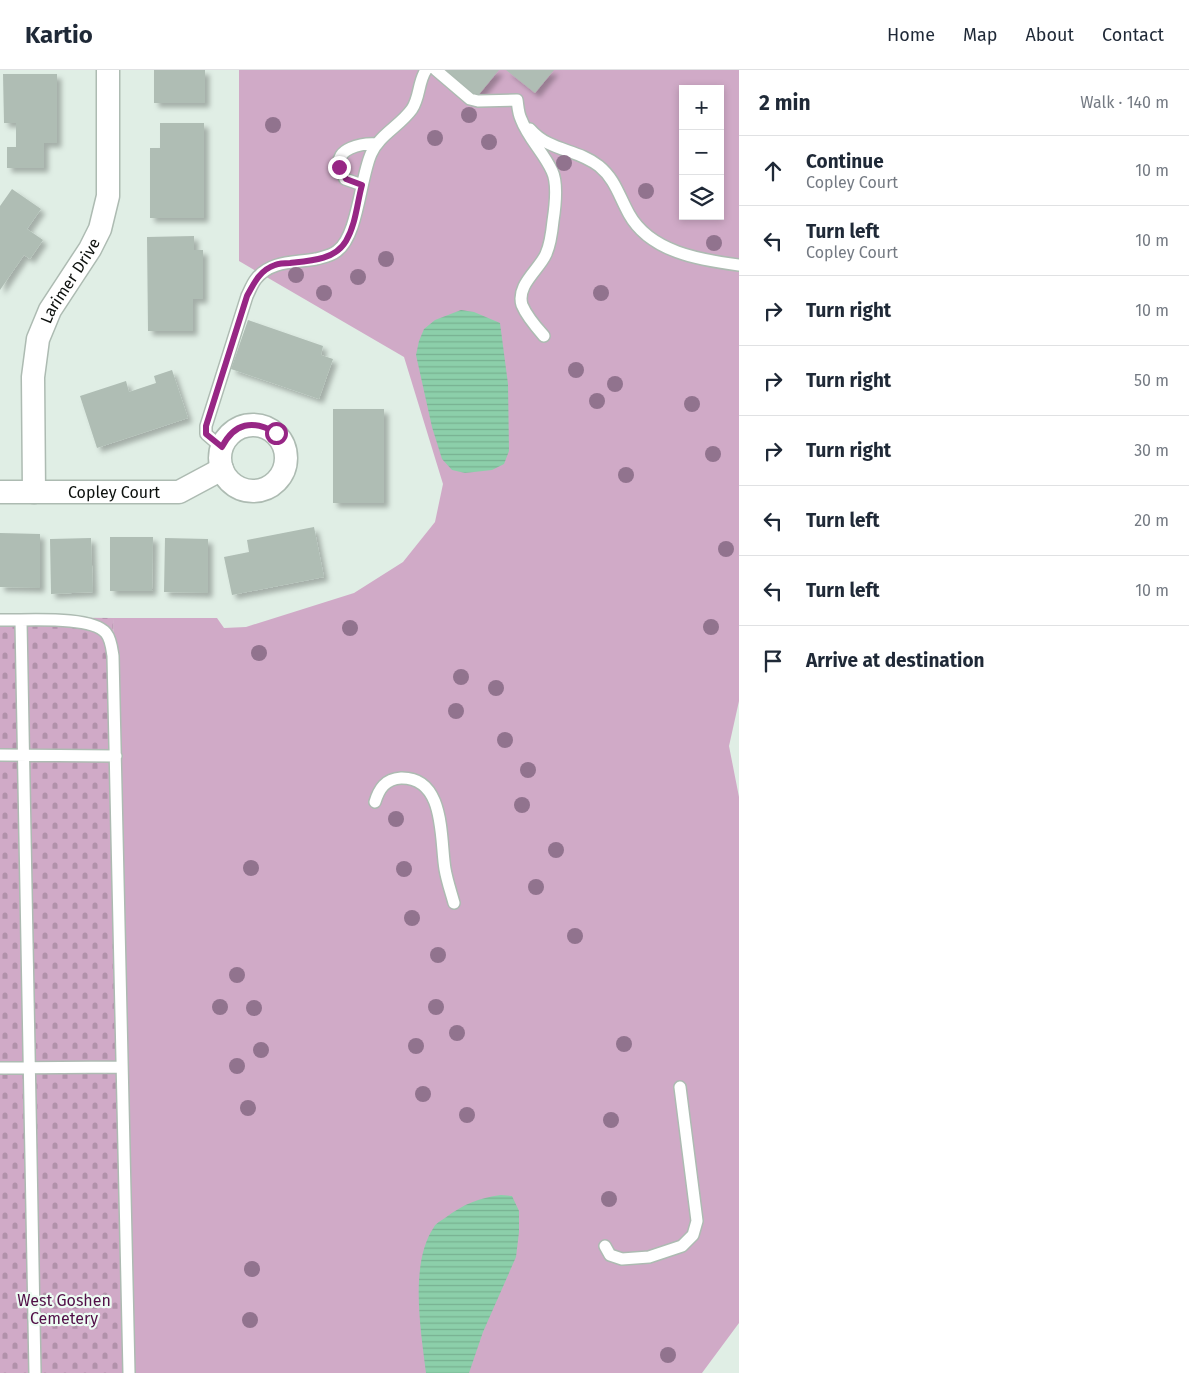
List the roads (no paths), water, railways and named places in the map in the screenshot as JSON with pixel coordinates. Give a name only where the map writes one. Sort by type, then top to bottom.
[{"type":"street","name":"Larimer Drive","points":[[34,492],[32,377],[38,339],[50,310],[90,249],[100,229],[108,196],[108,70]]},
{"type":"street","name":"Copley Court","points":[[0,492],[179,492],[222,458]]},
{"type":"lane","points":[[222,458],[206,434],[206,426],[247,296],[256,279],[276,264],[304,262],[327,257],[338,251],[346,241],[353,224],[370,156],[377,144],[412,109],[418,95],[421,77],[426,70]]},
{"type":"lane","points":[[436,70],[470,99],[478,101],[516,100],[520,118],[553,172],[553,222],[546,254],[528,279],[523,291],[522,303],[529,317],[544,336]]},
{"type":"lane","points":[[520,118],[538,137],[555,147],[590,159],[605,171],[618,187],[630,215],[642,231],[662,245],[704,260],[739,265]]},
{"type":"lane","points":[[362,185],[346,179],[339,167],[341,156],[357,145],[364,143],[377,144]]},
{"type":"lane","points":[[0,620],[80,621],[97,626],[107,634],[114,656],[129,1373]]},
{"type":"lane","points":[[21,621],[35,1373]]},
{"type":"lane","points":[[0,755],[116,756]]},
{"type":"lane","points":[[375,802],[379,790],[388,781],[400,778],[413,779],[429,791],[438,807],[445,870],[454,903]]},
{"type":"lane","points":[[0,1068],[122,1067]]},
{"type":"lane","points":[[605,1246],[610,1255],[622,1259],[649,1257],[682,1246],[693,1235],[696,1221],[680,1087]]},
{"type":"park label","name":"West Goshen Cemetery","points":[[64,1309]]}]
